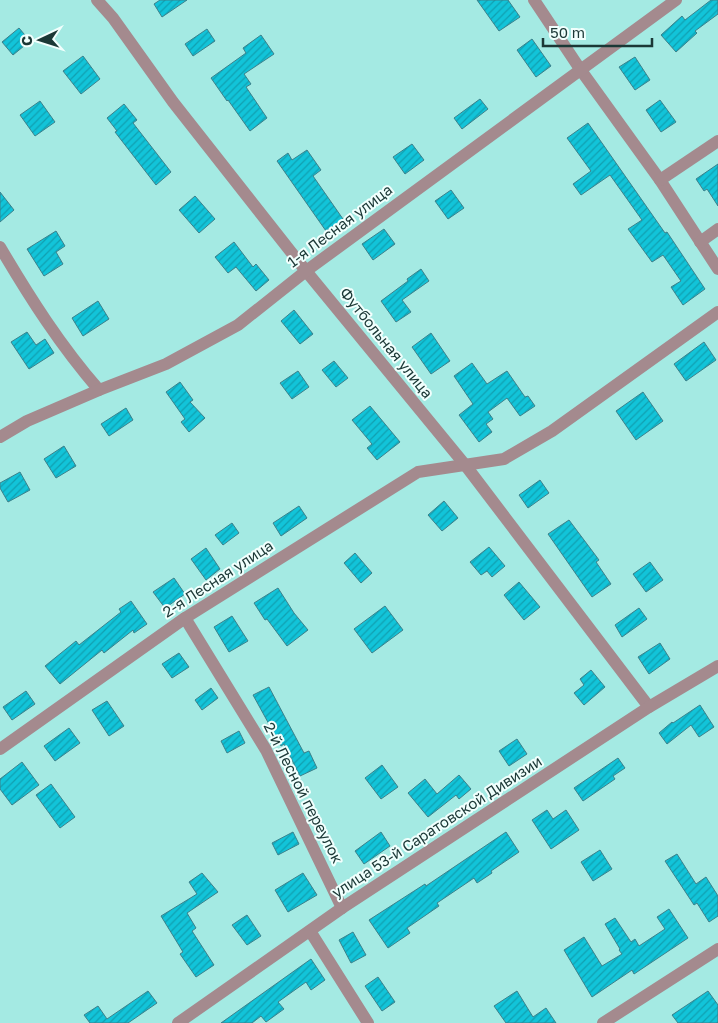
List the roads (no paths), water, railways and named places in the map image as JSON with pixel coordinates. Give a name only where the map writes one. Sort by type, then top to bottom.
[{"type":"street","name":"Футбольная улица","points":[[97,0],[113,18],[173,102],[306,271],[466,466],[649,707]]},
{"type":"street","points":[[534,0],[580,69],[660,180],[718,270]]},
{"type":"street","name":"1-я Лесная улица","points":[[0,437],[27,421],[166,364],[238,326],[306,271],[676,0]]},
{"type":"street","points":[[660,180],[718,141]]},
{"type":"street","points":[[700,242],[718,229]]},
{"type":"street","points":[[0,247],[41,316],[76,364],[99,390]]},
{"type":"street","name":"2-я Лесная улица","points":[[0,749],[185,618],[418,472],[504,459],[552,431],[718,312]]},
{"type":"street","name":"2-й Лесной переулок","points":[[185,618],[266,750],[342,908]]},
{"type":"street","name":"улица 53-й Саратовской Дивизии","points":[[178,1023],[342,908],[649,707],[716,672]]},
{"type":"street","points":[[310,931],[368,1023]]},
{"type":"street","points":[[603,1023],[718,949]]}]
